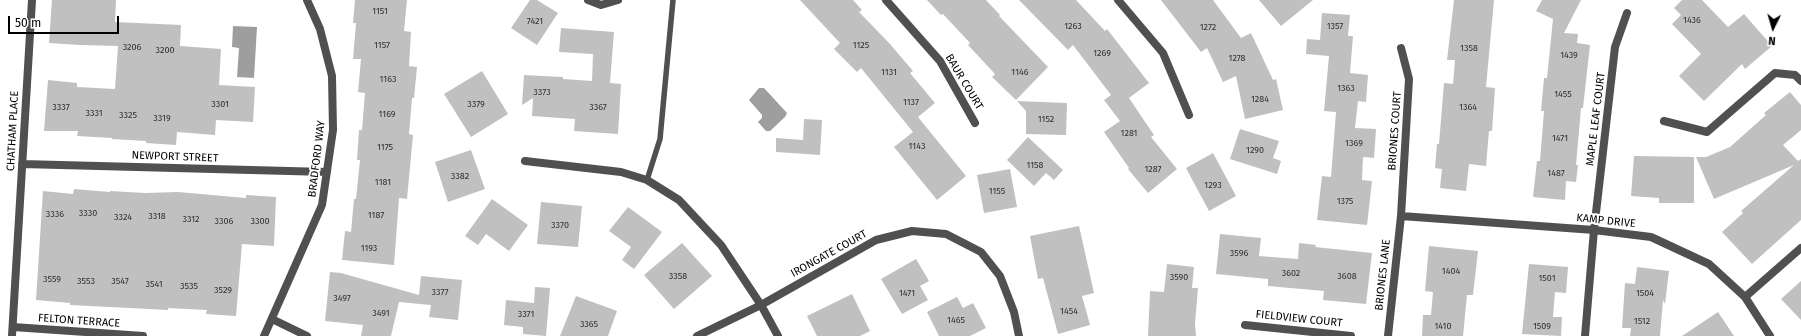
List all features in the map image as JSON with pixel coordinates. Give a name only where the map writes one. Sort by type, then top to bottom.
[{"type":"street","name":"CHATHAM PLACE","points":[[12,336],[32,0]]},
{"type":"street","name":"BRADFORD WAY","points":[[264,336],[322,205],[333,130],[332,76],[320,29],[307,0]]},
{"type":"street","points":[[588,0],[601,5],[618,0]]},
{"type":"street","name":"BAUR COURT","points":[[886,0],[940,61],[975,123]]},
{"type":"street","points":[[1118,0],[1163,53],[1189,115]]},
{"type":"street","name":"MAPLE LEAF COURT","points":[[1585,336],[1594,230],[1615,47],[1626,13]]},
{"type":"street","name":"BRIONES COURT","points":[[1401,48],[1409,79],[1401,216]]},
{"type":"street","points":[[1664,121],[1707,132],[1775,73],[1795,75],[1801,81]]},
{"type":"street","points":[[525,161],[621,172],[647,180],[679,200],[722,245],[761,305],[778,336]]},
{"type":"street","name":"NEWPORT STREET","points":[[22,164],[327,172]]},
{"type":"street","name":"KAMP DRIVE","points":[[1401,216],[1594,230],[1651,237],[1709,264],[1745,297],[1770,336]]},
{"type":"street","name":"BRIONES LANE","points":[[1388,336],[1401,216]]},
{"type":"street","name":"IRONGATE COURT","points":[[697,336],[761,305],[876,240],[912,231],[946,234],[981,252],[1000,276],[1014,312],[1019,336]]},
{"type":"street","points":[[1745,297],[1801,248]]},
{"type":"street","points":[[272,319],[307,336]]},
{"type":"street","name":"FIELDVIEW COURT","points":[[1245,325],[1350,336]]},
{"type":"street","name":"FELTON TERRACE","points":[[13,327],[143,336]]},
{"type":"lane","points":[[647,180],[660,139],[673,0]]},
{"type":"shaded area","points":[[233,26],[257,27],[254,78],[237,77],[239,48],[232,47]]},
{"type":"shaded area","points":[[759,88],[764,88],[787,113],[785,117],[770,131],[766,131],[758,122],[762,118],[762,115],[749,100]]},
{"type":"building","points":[[52,0],[116,0],[115,22],[181,25],[180,46],[221,49],[219,85],[255,87],[253,122],[216,120],[215,135],[177,132],[176,145],[146,143],[146,141],[77,136],[78,131],[44,131],[48,80],[77,83],[77,87],[115,89],[118,46],[49,43]]},
{"type":"building","points":[[355,0],[407,0],[404,31],[411,32],[409,66],[417,67],[414,98],[412,98],[409,134],[413,135],[407,199],[399,198],[394,265],[342,260],[345,231],[351,232],[354,199],[356,199],[360,160],[357,160],[359,130],[362,130],[365,93],[358,92],[361,59],[353,59],[356,23],[353,23]]},
{"type":"building","points":[[530,0],[537,0],[558,13],[537,45],[511,28]]},
{"type":"building","points":[[800,0],[853,0],[862,10],[859,12],[890,44],[913,71],[910,73],[935,103],[918,117],[966,176],[937,200],[894,147],[913,132],[861,68],[857,72],[834,49],[840,43]]},
{"type":"building","points":[[927,0],[986,0],[1000,15],[999,16],[1048,67],[1016,100],[992,77],[995,74],[968,45],[970,43],[943,14],[941,15]]},
{"type":"building","points":[[1019,0],[1076,0],[1105,31],[1107,29],[1149,83],[1129,98],[1154,135],[1151,137],[1177,169],[1148,193],[1128,169],[1129,168],[1104,132],[1120,121],[1104,100],[1111,95],[1073,45],[1068,50]]},
{"type":"building","points":[[1161,0],[1213,0],[1241,38],[1251,33],[1273,80],[1276,79],[1283,110],[1245,119],[1236,76],[1223,82],[1207,48],[1201,52]]},
{"type":"building","points":[[1259,0],[1313,0],[1281,26]]},
{"type":"building","points":[[1454,0],[1494,0],[1486,87],[1495,88],[1492,131],[1489,131],[1486,166],[1469,164],[1466,191],[1440,188],[1442,169],[1435,168],[1437,144],[1439,144],[1444,83],[1453,84],[1455,60],[1447,60]]},
{"type":"building","points":[[1542,0],[1581,0],[1564,33],[1578,34],[1577,43],[1590,45],[1583,108],[1581,108],[1576,182],[1566,181],[1565,200],[1533,197],[1537,161],[1540,161],[1544,111],[1541,111],[1544,78],[1547,78],[1553,19],[1536,11]]},
{"type":"building","points":[[1682,0],[1702,0],[1728,27],[1744,14],[1772,46],[1745,69],[1742,64],[1704,101],[1679,76],[1701,54],[1672,24],[1681,15],[1674,8]]},
{"type":"building","points":[[1322,13],[1350,15],[1348,36],[1353,36],[1350,73],[1368,75],[1366,102],[1358,101],[1355,128],[1376,129],[1374,158],[1363,157],[1362,180],[1372,181],[1367,225],[1317,220],[1322,176],[1331,177],[1336,112],[1324,111],[1329,56],[1306,54],[1307,39],[1320,40]]},
{"type":"building","points":[[561,28],[614,32],[610,83],[621,84],[618,134],[574,131],[575,119],[532,116],[533,98],[522,105],[524,75],[563,77],[563,79],[592,81],[593,54],[559,52]]},
{"type":"building","points":[[482,71],[508,114],[471,137],[444,94]]},
{"type":"building","points":[[1790,92],[1801,105],[1801,130],[1783,145],[1798,161],[1801,159],[1801,220],[1752,264],[1722,232],[1743,213],[1741,211],[1794,165],[1714,199],[1696,157],[1706,157],[1730,147],[1766,115],[1764,113]]},
{"type":"building","points":[[1017,101],[1067,103],[1066,135],[1026,134],[1026,111]]},
{"type":"building","points":[[804,119],[822,120],[820,155],[776,152],[776,138],[803,140]]},
{"type":"building","points":[[1240,129],[1279,141],[1273,158],[1281,161],[1277,174],[1230,159]]},
{"type":"building","points":[[1028,137],[1063,170],[1054,180],[1046,173],[1034,186],[1007,160]]},
{"type":"building","points":[[471,150],[485,189],[448,202],[435,162]]},
{"type":"building","points":[[1213,153],[1236,196],[1209,211],[1186,168]]},
{"type":"building","points":[[1634,156],[1694,157],[1694,203],[1659,203],[1659,198],[1631,196]]},
{"type":"building","points":[[1010,169],[1017,207],[984,213],[977,175]]},
{"type":"building","points":[[74,189],[110,192],[178,192],[246,198],[246,195],[276,197],[274,246],[242,244],[236,316],[206,314],[207,310],[168,308],[168,310],[70,305],[70,303],[36,300],[43,191],[73,194]]},
{"type":"building","points":[[492,199],[528,225],[509,251],[486,234],[478,245],[465,236]]},
{"type":"building","points":[[541,202],[582,206],[578,247],[537,244]]},
{"type":"building","points":[[628,207],[662,232],[634,269],[622,260],[631,247],[609,231]]},
{"type":"building","points":[[1079,226],[1094,293],[1082,296],[1090,325],[1058,334],[1043,278],[1038,279],[1030,236]]},
{"type":"building","points":[[1220,234],[1261,238],[1259,256],[1298,259],[1299,243],[1316,245],[1315,247],[1372,253],[1366,304],[1323,300],[1324,291],[1268,286],[1268,279],[1216,274]]},
{"type":"building","points":[[682,243],[712,276],[674,309],[644,275]]},
{"type":"building","points":[[1429,246],[1478,251],[1473,295],[1467,295],[1463,336],[1422,336],[1423,315],[1431,315],[1433,292],[1425,291]]},
{"type":"building","points":[[916,259],[929,281],[920,286],[928,300],[902,314],[881,279]]},
{"type":"building","points":[[1167,264],[1194,267],[1192,288],[1198,288],[1195,323],[1196,336],[1148,336],[1150,291],[1164,292]]},
{"type":"building","points":[[1529,264],[1568,267],[1566,293],[1555,292],[1553,317],[1562,317],[1561,336],[1522,334]]},
{"type":"building","points":[[1637,267],[1669,271],[1665,304],[1663,300],[1660,336],[1630,336],[1631,328],[1622,328],[1625,283],[1635,284]]},
{"type":"building","points":[[330,272],[341,273],[419,295],[421,276],[462,280],[458,320],[429,317],[431,305],[399,302],[391,336],[361,336],[363,325],[325,321]]},
{"type":"building","points":[[1801,281],[1801,320],[1781,299]]},
{"type":"building","points":[[535,287],[550,288],[546,336],[523,334],[523,327],[504,325],[506,300],[534,303]]},
{"type":"building","points":[[852,294],[870,331],[860,336],[817,336],[807,316]]},
{"type":"building","points":[[576,296],[617,311],[608,336],[560,336]]},
{"type":"building","points":[[957,297],[963,308],[973,303],[986,328],[970,336],[939,336],[927,312]]},
{"type":"building","points":[[1718,312],[1734,336],[1682,336]]}]
